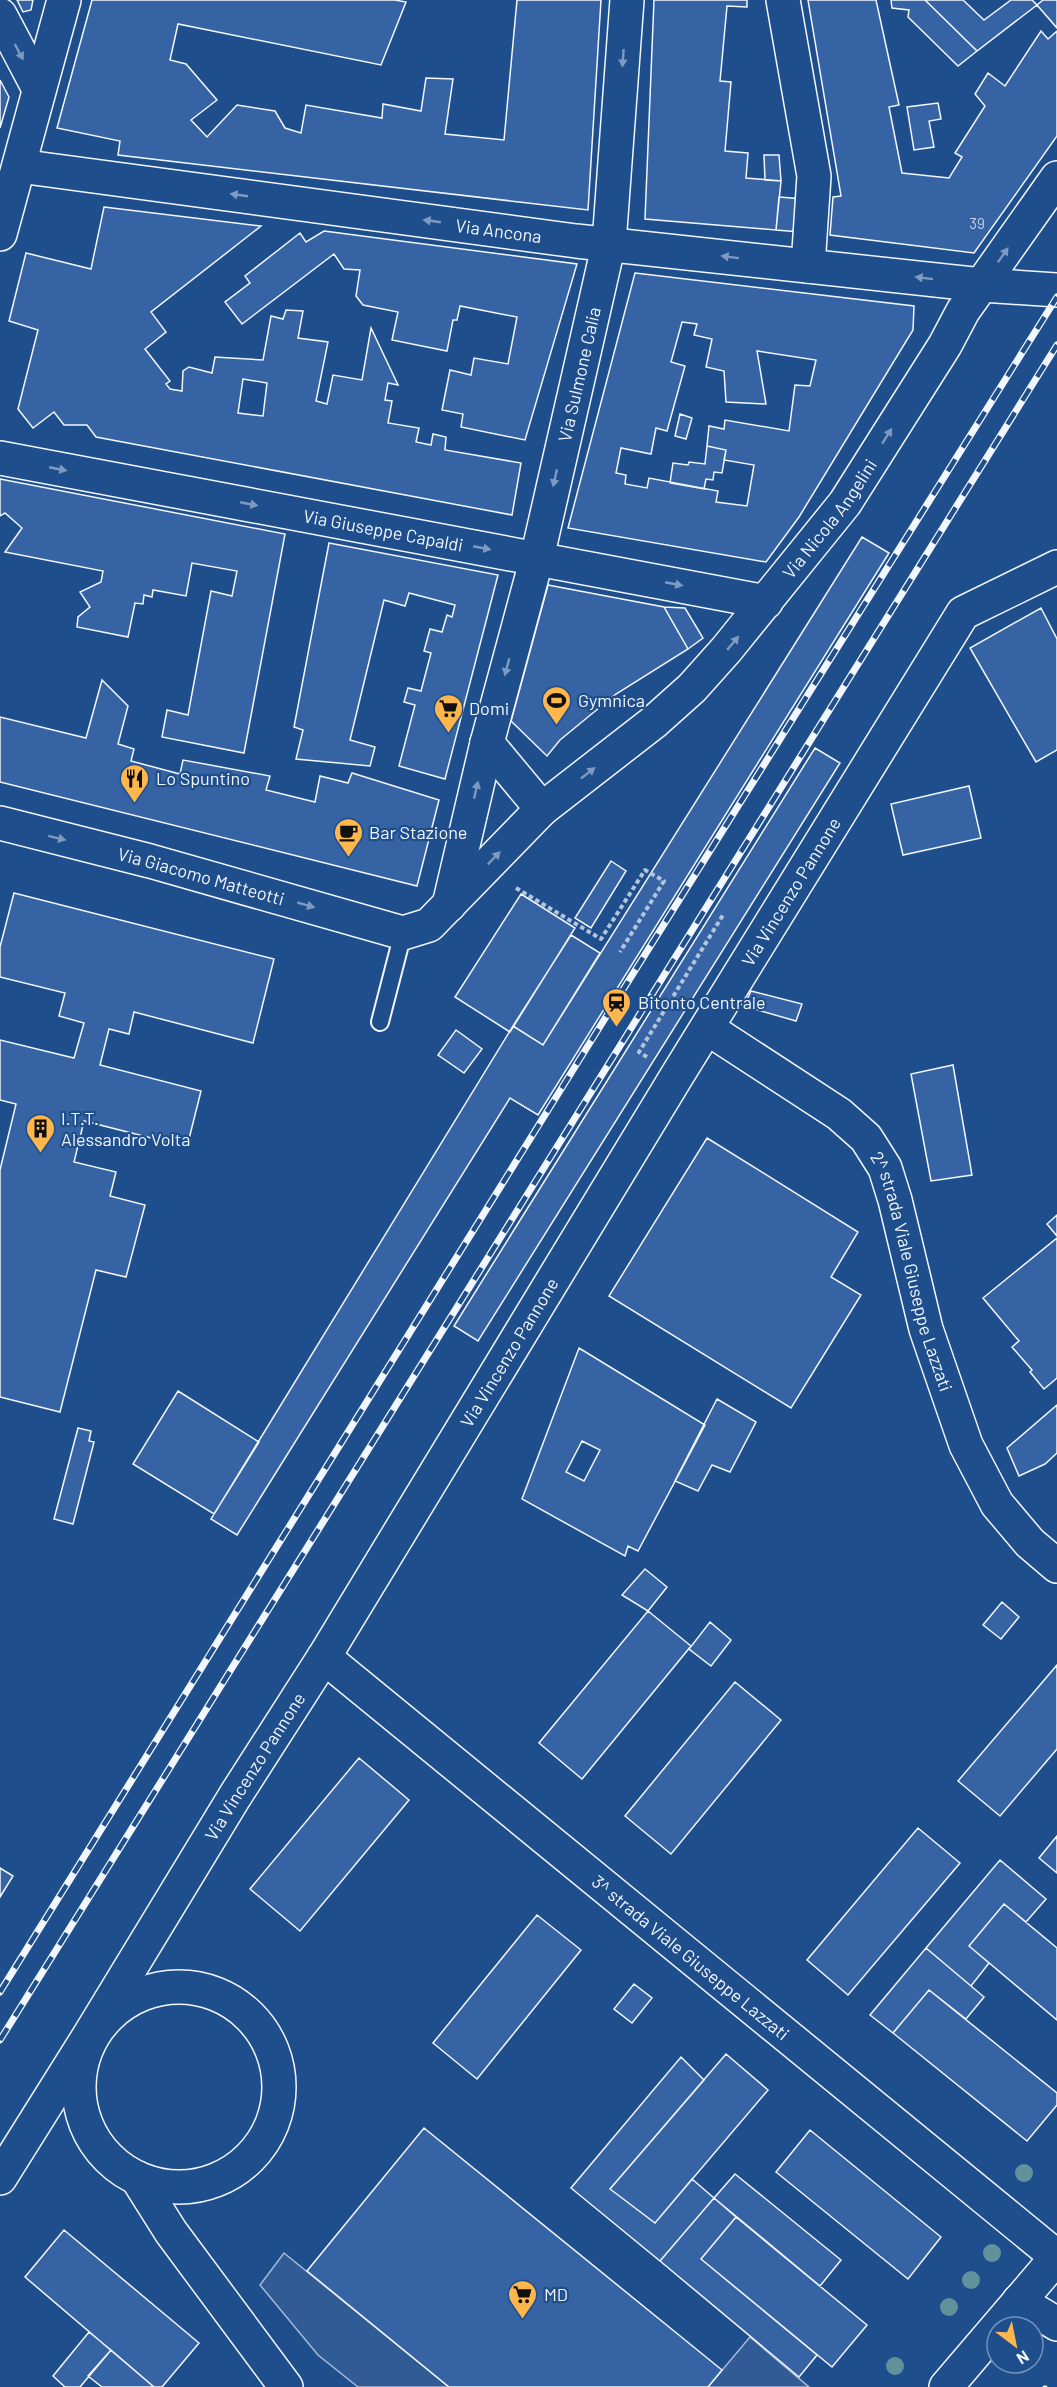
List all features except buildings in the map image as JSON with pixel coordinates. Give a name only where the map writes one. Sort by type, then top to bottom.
[{"type":"street","points":[[0,234],[64,0]]},
{"type":"street","name":"Via Sulmone Calia","points":[[448,908],[487,743],[537,558],[609,243],[627,0]]},
{"type":"street","points":[[783,0],[814,176],[808,266]]},
{"type":"street","points":[[0,15],[39,89]]},
{"type":"street","name":"Via Ancona","points":[[19,166],[609,243],[982,285],[1057,290]]},
{"type":"street","name":"Via Nicola Angelini","points":[[403,933],[429,925],[542,809],[654,722],[692,688],[766,603],[845,503],[945,345],[963,311],[1057,178]]},
{"type":"street","name":"Via Giuseppe Capaldi","points":[[0,458],[766,603]]},
{"type":"street","name":"Via Vincenzo Pannone","points":[[0,2178],[89,2037],[235,1796],[324,1657],[706,1028],[963,613],[1057,567]]},
{"type":"street","points":[[487,743],[542,809]]},
{"type":"street","name":"Via Giacomo Matteotti","points":[[0,823],[150,861],[403,933]]},
{"type":"street","name":"2^ strada Viale Giuseppe Lazzati","points":[[706,1028],[839,1114],[866,1138],[885,1168],[926,1329],[966,1445],[997,1504],[1030,1543],[1057,1566]]},
{"type":"street","name":"3^ strada Viale Giuseppe Lazzati","points":[[324,1657],[1057,2257]]},
{"type":"street","points":[[177,1986],[211,1991],[241,2007],[265,2033],[278,2065],[280,2097],[271,2127],[254,2154],[229,2174],[199,2185],[168,2187],[137,2178],[111,2160],[91,2135],[80,2105],[80,2071],[89,2037],[113,2011],[143,1993],[177,1986]]},
{"type":"street","points":[[137,2178],[171,2232],[286,2387]]},
{"type":"street","points":[[946,2387],[1057,2257]]},
{"type":"street","points":[[1019,2301],[1057,2324]]},
{"type":"lane","points":[[380,1022],[403,933]]},
{"type":"path","points":[[484,868],[601,939],[645,870],[663,881],[620,952]]},
{"type":"path","points":[[639,1052],[723,915]]},
{"type":"shaded area","points":[[284,2253],[449,2387],[358,2387],[318,2355],[260,2285]]},
{"type":"shaded area","points":[[750,2337],[809,2387],[708,2387]]},
{"type":"railway","points":[[0,1992],[604,1020],[1057,297]]},
{"type":"railway","points":[[0,2040],[1057,345]]},
{"type":"place","name":"Gymnica","points":[[557,726]]},
{"type":"place","name":"Domi","points":[[448,734]]},
{"type":"place","name":"Lo Spuntino","points":[[135,804]]},
{"type":"place","name":"Bar Stazione","points":[[348,858]]},
{"type":"place","name":"Bitonto Centrale","points":[[617,1028]]},
{"type":"place","name":"I.T.T. Alessandro Volta","points":[[40,1154]]},
{"type":"place","name":"MD","points":[[523,2320]]}]
